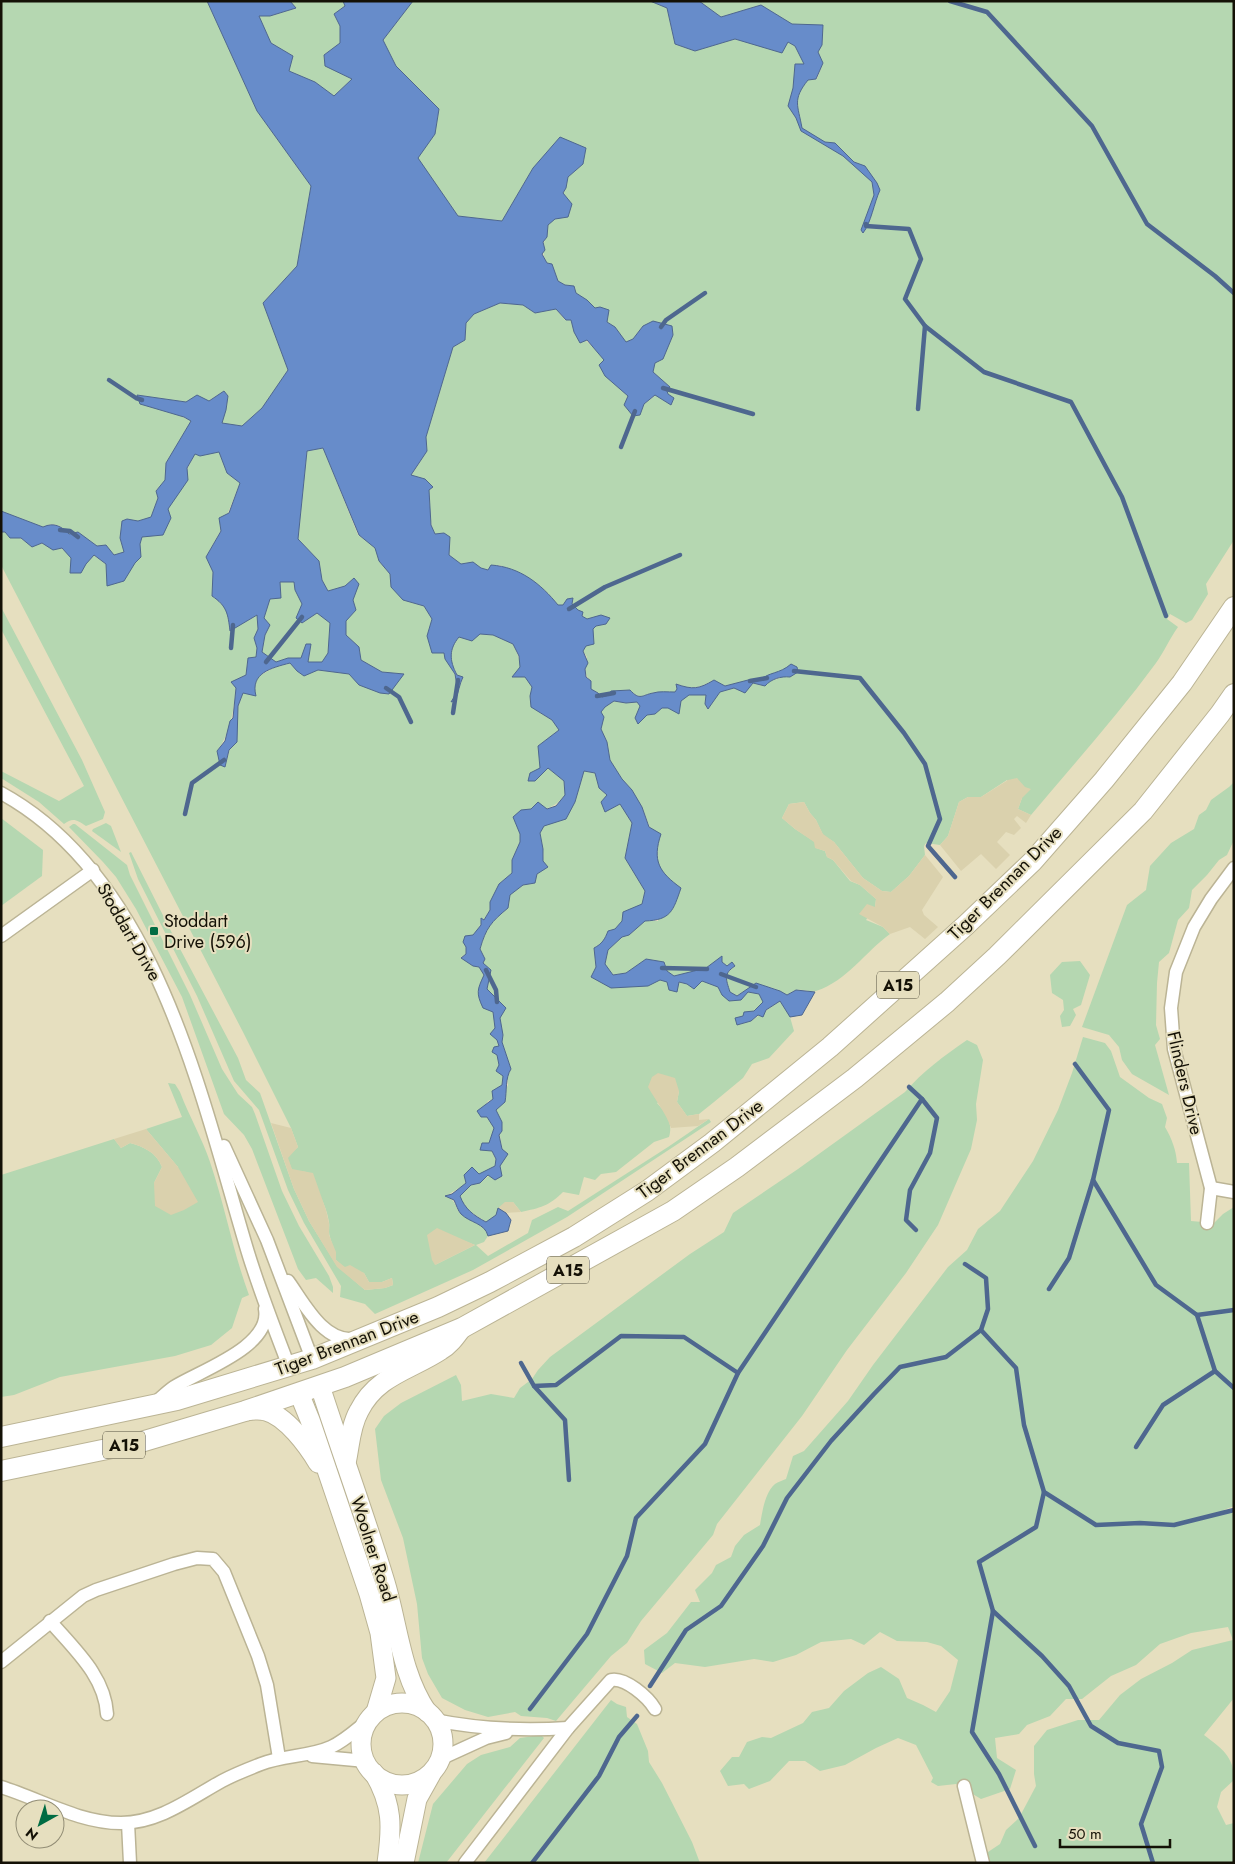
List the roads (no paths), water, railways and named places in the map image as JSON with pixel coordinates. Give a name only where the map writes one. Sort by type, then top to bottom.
[{"type":"main road","name":"Tiger Brennan Drive","points":[[1,1438],[150,1406],[312,1360],[438,1307],[490,1282],[590,1227],[646,1191],[712,1143],[830,1047],[1033,861],[1104,780],[1182,683],[1234,607]]},
{"type":"main road","name":"Tiger Brennan Drive","points":[[1,1471],[141,1442],[320,1386],[462,1328],[673,1211],[737,1167],[816,1108],[911,1032],[997,956],[1144,811],[1234,694]]},
{"type":"main road","points":[[345,1464],[358,1411],[366,1399],[384,1381],[396,1373],[442,1350],[462,1328]]},
{"type":"main road","points":[[312,1360],[320,1386]]},
{"type":"main road","points":[[289,1367],[299,1393]]},
{"type":"main road","name":"Woolner Road","points":[[320,1386],[386,1584],[410,1678],[416,1694],[431,1716]]},
{"type":"main road","name":"Woolner Road","points":[[299,1393],[369,1594],[383,1650],[386,1678],[374,1715]]},
{"type":"main road","points":[[245,1411],[265,1411],[278,1417],[298,1437],[330,1480]]},
{"type":"main road","points":[[387,1863],[390,1832],[388,1806],[385,1793],[370,1767],[361,1742],[365,1726],[374,1715],[390,1705],[402,1703],[415,1705],[431,1716],[442,1737],[442,1748],[436,1765],[417,1799],[404,1863]]},
{"type":"main road","points":[[370,1767],[389,1782],[406,1784],[419,1781],[436,1765]]},
{"type":"street","name":"Stoddart Drive","points":[[1,794],[30,812],[58,834],[93,870],[123,914],[147,959],[168,1004],[206,1107],[263,1299],[289,1367]]},
{"type":"street","name":"Flinders Drive","points":[[1207,1223],[1211,1188],[1174,1049],[1171,1008],[1176,972],[1194,927],[1211,899],[1234,868]]},
{"type":"street","points":[[1,936],[93,870]]},
{"type":"street","name":"Stoddart Drive","points":[[206,1107],[276,1262],[312,1360]]},
{"type":"street","points":[[1211,1188],[1234,1192]]},
{"type":"street","points":[[276,1262],[303,1302],[333,1336],[346,1340],[371,1335]]},
{"type":"street","points":[[150,1406],[174,1387],[225,1361],[252,1339],[260,1330],[265,1319],[266,1312],[263,1299]]},
{"type":"street","points":[[1,1662],[83,1596],[174,1564],[197,1558],[213,1559],[224,1572],[263,1671],[271,1702],[279,1758]]},
{"type":"street","points":[[50,1621],[99,1681],[106,1701],[107,1714]]},
{"type":"street","points":[[465,1863],[568,1728],[606,1684],[611,1680],[619,1680],[649,1700],[655,1709]]},
{"type":"street","points":[[1,1787],[94,1820],[128,1823],[170,1810],[243,1771],[279,1758],[320,1751],[335,1745],[374,1715]]},
{"type":"street","points":[[431,1716],[478,1727],[526,1730],[568,1728]]},
{"type":"street","points":[[436,1765],[486,1738],[526,1730]]},
{"type":"street","points":[[295,1756],[319,1756],[370,1767]]},
{"type":"street","points":[[964,1786],[983,1863]]},
{"type":"street","points":[[128,1823],[130,1863]]},
{"type":"water","points":[[207,1],[290,1],[296,8],[270,16],[259,16],[271,43],[293,56],[289,71],[315,82],[334,96],[352,79],[325,66],[324,55],[340,43],[340,26],[334,14],[345,6],[343,1],[413,1],[383,40],[396,66],[439,109],[435,134],[418,158],[458,216],[502,221],[533,168],[560,137],[586,148],[583,164],[568,177],[563,193],[572,204],[568,217],[555,219],[548,225],[547,237],[543,242],[545,250],[542,254],[547,263],[552,264],[558,281],[565,285],[574,286],[576,293],[595,308],[600,307],[609,310],[607,322],[615,327],[626,342],[633,339],[643,326],[653,321],[672,326],[673,335],[663,359],[655,363],[653,372],[670,387],[667,391],[668,394],[674,398],[671,405],[655,395],[644,404],[640,415],[633,416],[624,405],[628,396],[605,376],[599,365],[604,360],[587,340],[580,343],[574,332],[571,320],[566,320],[556,309],[535,313],[523,305],[500,303],[474,314],[466,323],[465,340],[453,347],[426,437],[427,451],[411,475],[425,479],[433,487],[429,490],[431,525],[435,534],[444,533],[450,537],[449,555],[461,564],[473,562],[481,568],[488,570],[491,565],[511,569],[537,584],[558,605],[563,605],[567,599],[573,598],[572,604],[583,612],[582,616],[587,619],[601,615],[610,618],[606,624],[596,626],[593,629],[594,644],[586,646],[583,651],[588,663],[585,669],[586,677],[591,681],[591,689],[602,697],[609,695],[611,691],[630,690],[639,696],[658,692],[675,692],[677,689],[676,684],[696,688],[714,680],[725,686],[748,680],[761,680],[783,670],[791,664],[797,667],[798,672],[790,677],[776,679],[765,686],[753,683],[745,693],[734,688],[720,692],[708,709],[705,704],[706,695],[689,695],[681,701],[679,714],[668,708],[662,708],[655,714],[647,715],[638,724],[635,718],[640,706],[637,702],[614,701],[601,712],[604,717],[601,729],[607,742],[610,760],[642,807],[649,827],[661,834],[657,852],[659,865],[667,877],[681,888],[670,913],[660,919],[645,921],[629,935],[622,937],[608,950],[605,964],[613,975],[626,973],[646,959],[664,962],[667,971],[674,976],[706,968],[722,956],[722,962],[727,966],[732,962],[735,966],[726,977],[730,992],[737,996],[756,983],[787,995],[796,990],[815,992],[802,1015],[790,1017],[780,1001],[766,1010],[763,1017],[758,1015],[751,1021],[737,1025],[735,1018],[743,1016],[744,1012],[754,1011],[763,1002],[759,994],[748,992],[741,1000],[729,1001],[722,995],[718,987],[702,981],[694,989],[687,984],[679,982],[677,992],[669,990],[667,982],[660,980],[648,986],[611,988],[591,977],[596,967],[594,948],[603,941],[608,931],[615,929],[622,921],[623,912],[642,904],[645,891],[625,858],[632,823],[620,804],[605,812],[601,802],[607,795],[599,788],[595,773],[584,771],[575,802],[566,819],[544,826],[540,833],[543,861],[548,867],[537,874],[535,883],[523,885],[510,895],[508,908],[490,926],[480,949],[485,959],[483,963],[491,970],[487,989],[506,1008],[500,1018],[503,1035],[502,1042],[511,1069],[507,1080],[505,1102],[496,1110],[502,1122],[502,1131],[499,1135],[502,1149],[508,1154],[500,1166],[502,1176],[495,1180],[488,1175],[480,1183],[471,1185],[460,1196],[464,1205],[470,1211],[486,1222],[496,1215],[498,1208],[506,1213],[511,1220],[508,1231],[488,1236],[484,1228],[461,1214],[454,1200],[445,1196],[452,1194],[466,1183],[464,1175],[472,1167],[479,1174],[495,1166],[496,1159],[492,1151],[480,1150],[482,1143],[489,1143],[494,1128],[487,1117],[481,1117],[477,1111],[493,1099],[492,1091],[502,1085],[503,1076],[496,1071],[499,1065],[497,1055],[492,1052],[494,1047],[499,1046],[497,1040],[490,1034],[495,1028],[493,1012],[483,1008],[478,995],[484,975],[479,967],[473,966],[461,958],[466,954],[466,947],[463,942],[465,936],[473,935],[481,925],[481,918],[484,920],[490,910],[490,902],[499,884],[512,873],[512,860],[520,842],[520,834],[513,817],[521,810],[531,809],[538,802],[547,809],[556,806],[565,795],[564,781],[548,768],[535,781],[528,781],[530,773],[540,768],[538,746],[559,730],[552,720],[531,707],[530,696],[532,687],[525,677],[512,677],[520,667],[519,656],[513,644],[493,635],[480,634],[472,641],[459,637],[453,646],[451,660],[457,675],[463,677],[455,700],[451,702],[457,692],[455,674],[445,659],[444,653],[432,653],[427,636],[432,619],[424,606],[403,600],[391,587],[390,574],[379,561],[375,548],[359,535],[323,448],[307,451],[298,539],[319,561],[322,580],[328,591],[345,586],[354,578],[359,584],[353,600],[356,610],[346,621],[346,635],[359,647],[361,660],[382,672],[404,674],[389,694],[380,693],[359,685],[349,674],[318,670],[304,676],[290,663],[269,670],[259,677],[256,682],[256,696],[243,693],[238,706],[237,742],[229,750],[225,767],[220,765],[217,751],[225,741],[230,721],[233,718],[236,688],[231,682],[246,675],[248,658],[256,657],[257,648],[254,638],[258,629],[257,615],[230,631],[224,607],[212,596],[213,572],[206,557],[221,531],[219,518],[229,513],[240,483],[227,473],[219,452],[200,456],[195,454],[187,468],[188,480],[168,509],[171,518],[163,535],[142,537],[140,544],[141,557],[124,581],[107,586],[106,564],[94,555],[81,573],[70,573],[71,558],[62,548],[53,550],[42,543],[32,547],[21,538],[10,538],[5,532],[1,532],[1,511],[43,527],[54,525],[69,534],[78,532],[97,546],[106,545],[114,555],[124,552],[120,538],[122,521],[127,519],[138,521],[151,517],[158,498],[156,491],[165,480],[166,463],[191,421],[184,417],[140,404],[137,395],[186,402],[197,395],[209,401],[224,391],[228,396],[222,423],[242,426],[262,408],[288,370],[263,303],[297,266],[311,186],[257,111]],"holes":[[[280,582],[294,582],[295,590],[302,604],[296,618],[302,623],[317,613],[330,623],[328,653],[322,662],[308,662],[311,644],[306,644],[301,658],[288,658],[276,662],[262,652],[265,635],[270,625],[264,618],[270,599],[281,598]]]},
{"type":"water","points":[[650,1],[699,1],[721,17],[761,5],[792,24],[823,25],[822,45],[818,52],[823,63],[816,79],[808,80],[800,93],[798,98],[799,114],[802,128],[825,142],[835,143],[854,162],[865,166],[877,183],[880,190],[863,233],[861,230],[874,195],[872,182],[843,156],[801,131],[796,118],[788,106],[793,88],[795,64],[804,64],[795,46],[788,42],[782,53],[735,39],[695,51],[675,44],[667,8]]},
{"type":"waterway","points":[[950,1],[987,12],[1092,126],[1147,224],[1215,276],[1234,293]]},
{"type":"waterway","points":[[866,224],[866,226],[909,229],[921,259],[905,299],[925,326],[984,372],[1071,402],[1122,497],[1166,616]]},
{"type":"waterway","points":[[661,327],[666,320],[705,293]]},
{"type":"waterway","points":[[918,409],[925,326]]},
{"type":"waterway","points":[[109,380],[142,400]]},
{"type":"waterway","points":[[663,388],[753,414]]},
{"type":"waterway","points":[[621,447],[635,411]]},
{"type":"waterway","points":[[60,530],[70,531],[78,537]]},
{"type":"waterway","points":[[569,609],[605,587],[680,555]]},
{"type":"waterway","points":[[266,662],[302,617]]},
{"type":"waterway","points":[[231,648],[233,625]]},
{"type":"waterway","points":[[794,671],[860,678],[904,733],[925,764],[940,819],[928,846],[955,877]]},
{"type":"waterway","points":[[750,681],[767,678]]},
{"type":"waterway","points":[[453,713],[458,680]]},
{"type":"waterway","points":[[386,688],[399,697],[411,722]]},
{"type":"waterway","points":[[597,696],[614,693]]},
{"type":"waterway","points":[[185,814],[192,783],[224,760]]},
{"type":"waterway","points":[[662,968],[707,969]]},
{"type":"waterway","points":[[486,970],[496,990],[497,1002]]},
{"type":"waterway","points":[[721,974],[756,987]]},
{"type":"waterway","points":[[1075,1064],[1109,1110],[1093,1180],[1156,1285],[1197,1315],[1234,1310]]},
{"type":"waterway","points":[[909,1087],[922,1099],[937,1118],[930,1153],[910,1190],[906,1220],[916,1230]]},
{"type":"waterway","points":[[530,1709],[587,1634],[627,1556],[636,1518],[705,1444],[738,1373],[922,1099]]},
{"type":"waterway","points":[[1049,1289],[1069,1258],[1093,1180]]},
{"type":"waterway","points":[[965,1264],[986,1278],[988,1309],[981,1330],[1016,1368],[1024,1425],[1044,1492],[1096,1525],[1140,1523],[1174,1525],[1234,1510]]},
{"type":"waterway","points":[[1197,1315],[1215,1371],[1234,1388]]},
{"type":"waterway","points":[[650,1686],[686,1630],[721,1606],[763,1546],[787,1498],[831,1441],[874,1394],[900,1367],[946,1357],[981,1330]]},
{"type":"waterway","points":[[534,1386],[556,1385],[621,1336],[684,1337],[738,1373]]},
{"type":"waterway","points":[[521,1363],[534,1386],[565,1420],[569,1480]]},
{"type":"waterway","points":[[1136,1447],[1163,1405],[1215,1371]]},
{"type":"waterway","points":[[1035,1846],[999,1774],[972,1732],[993,1611],[979,1562],[1036,1527],[1044,1492]]},
{"type":"waterway","points":[[993,1611],[1042,1656],[1069,1686],[1091,1726],[1118,1743],[1159,1751],[1162,1767],[1141,1824],[1153,1863]]},
{"type":"waterway","points":[[532,1863],[599,1776],[619,1737],[637,1716]]},
{"type":"place","name":"Stoddart Drive (596)","points":[[154,931]]}]
